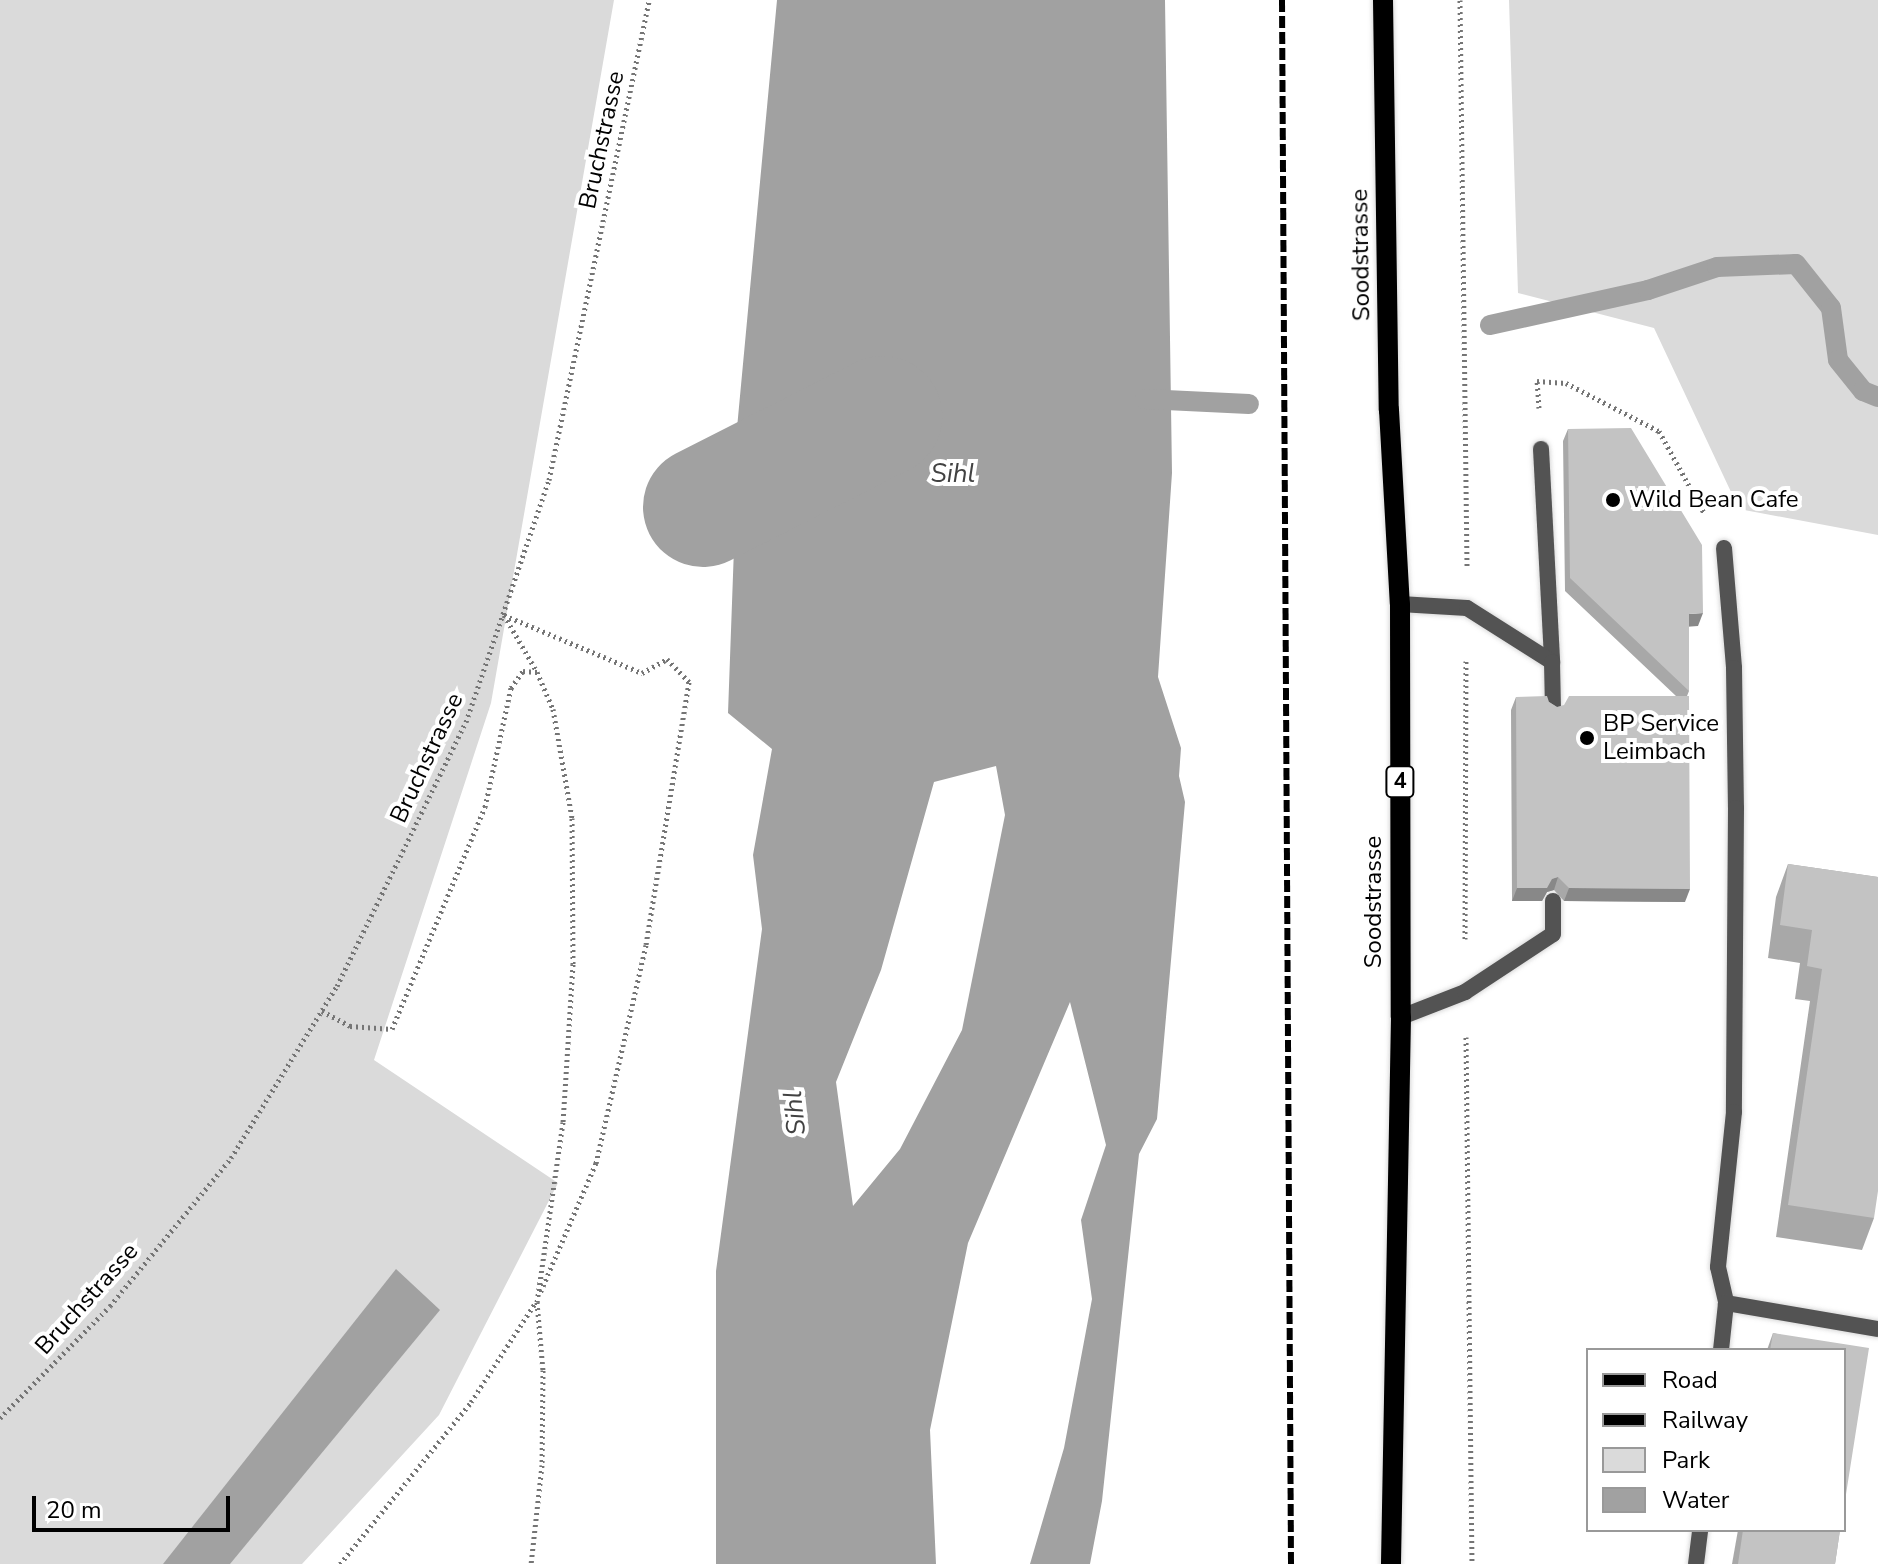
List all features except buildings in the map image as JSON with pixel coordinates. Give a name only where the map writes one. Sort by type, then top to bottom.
[{"type":"main road","name":"Soodstrasse","points":[[1383,0],[1389,410],[1400,604],[1401,1017],[1391,1564]]},
{"type":"street","points":[[1541,449],[1553,709]]},
{"type":"street","points":[[1721,1348],[1726,1303],[1718,1267],[1734,1112],[1736,808],[1734,668],[1724,548]]},
{"type":"street","points":[[1400,604],[1467,608],[1552,662]]},
{"type":"street","points":[[1401,1017],[1465,992],[1553,934],[1553,901]]},
{"type":"street","points":[[1726,1303],[1878,1329]]},
{"type":"street","points":[[1696,1564],[1700,1532]]},
{"type":"path","name":"Bruchstrasse","points":[[0,1418],[110,1306],[231,1158],[337,986],[466,722],[549,480],[649,0]]},
{"type":"path","points":[[1460,0],[1467,608],[1465,992],[1472,1564]]},
{"type":"path","points":[[1537,381],[1566,383],[1659,431],[1724,548]]},
{"type":"path","points":[[340,1564],[471,1402],[537,1302],[596,1163],[646,945],[689,682],[667,659],[642,673],[504,615]]},
{"type":"path","points":[[504,615],[537,672],[553,709],[572,818],[573,964],[563,1122],[537,1302],[543,1370],[542,1465],[531,1564]]},
{"type":"path","points":[[322,1011],[350,1026],[392,1029],[485,807],[511,688],[523,671],[537,672]]},
{"type":"green space","points":[[0,0],[614,0],[491,703],[374,1060],[558,1183],[439,1415],[302,1564],[0,1564]]},
{"type":"green space","points":[[1509,0],[1878,0],[1878,535],[1739,509],[1654,328],[1518,293]]},
{"type":"water","name":"Sihl","points":[[777,0],[1165,0],[1172,473],[1158,677],[1181,748],[1179,776],[1185,802],[1157,1119],[1139,1154],[1102,1501],[1090,1564],[1030,1564],[1064,1448],[1092,1299],[1081,1220],[1106,1145],[1070,1002],[968,1243],[930,1430],[936,1564],[716,1564],[716,1271],[762,929],[753,855],[772,749],[728,713],[735,520],[733,471]],"holes":[[[996,766],[1005,815],[962,1030],[900,1149],[853,1206],[836,1082],[881,970],[934,782]]]},
{"type":"water","points":[[396,1269],[440,1310],[230,1564],[163,1564]]},
{"type":"waterway","points":[[1490,325],[1648,290],[1717,267],[1796,264],[1831,308],[1838,360],[1863,391],[1878,397]]},
{"type":"waterway","points":[[1145,399],[1249,404]]},
{"type":"waterway","points":[[703,507],[882,416]]},
{"type":"railway","points":[[1282,0],[1291,1564]]},
{"type":"place","name":"Wild Bean Cafe","points":[[1613,500]]},
{"type":"place","name":"BP Service Leimbach","points":[[1587,738]]}]
